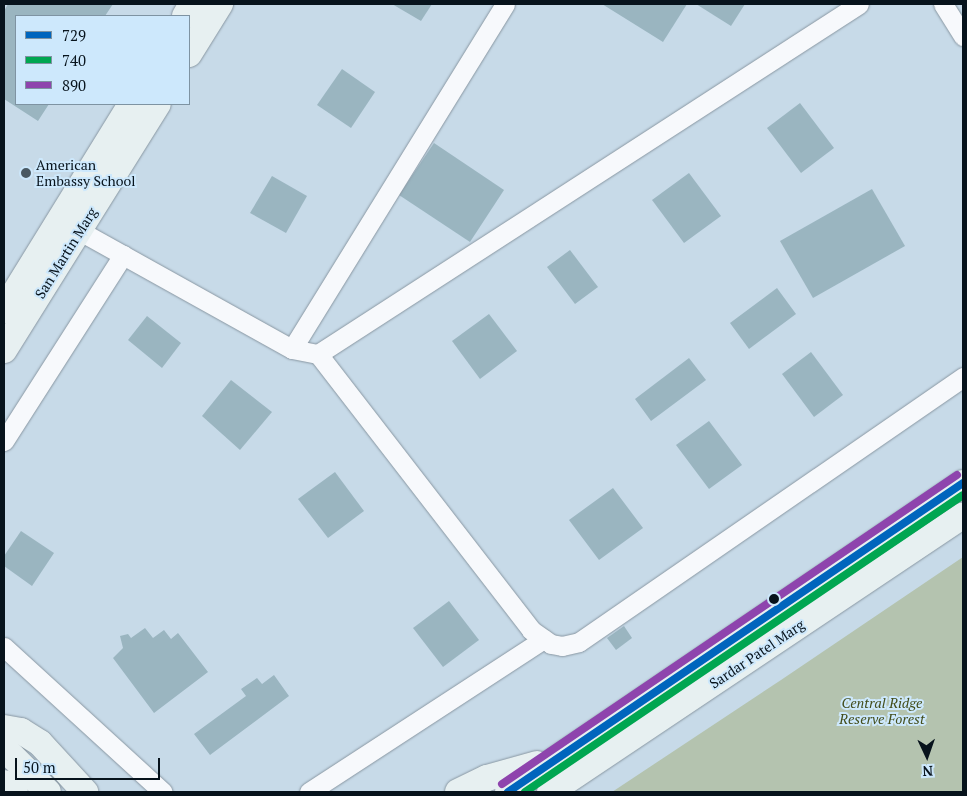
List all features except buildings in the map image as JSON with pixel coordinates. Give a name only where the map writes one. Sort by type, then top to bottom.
[{"type":"main road","points":[[186,15],[192,4]]},
{"type":"main road","points":[[190,52],[220,4]]},
{"type":"main road","name":"San Martin Marg","points":[[4,350],[70,226],[130,105]]},
{"type":"main road","name":"San Martin Marg","points":[[4,310],[70,226],[157,105]]},
{"type":"main road","name":"Sardar Patel Marg","points":[[508,792],[963,483]]},
{"type":"main road","name":"Sardar Patel Marg","points":[[550,792],[963,515]]},
{"type":"main road","points":[[4,728],[21,731],[40,743],[85,792]]},
{"type":"main road","points":[[4,748],[48,792]]},
{"type":"main road","points":[[458,792],[487,778],[559,758]]},
{"type":"main road","points":[[4,783],[15,792]]},
{"type":"street","points":[[292,350],[506,4]]},
{"type":"street","points":[[70,226],[292,350],[318,354],[859,4]]},
{"type":"street","points":[[943,4],[963,36]]},
{"type":"street","points":[[4,441],[123,255]]},
{"type":"street","points":[[318,354],[530,630],[544,639],[562,646],[579,642],[963,377]]},
{"type":"street","points":[[309,792],[544,639]]},
{"type":"street","points":[[4,647],[163,792]]},
{"type":"green space","name":"Central Ridge Reserve Forest","points":[[963,557],[963,792],[612,792],[781,680]]},
{"type":"transit line","name":"890","points":[[502,784],[957,475]]},
{"type":"transit line","name":"729","points":[[508,792],[963,483]]},
{"type":"transit line","name":"740","points":[[525,792],[963,495]]},
{"type":"place","name":"American Embassy School","points":[[26,173]]}]
